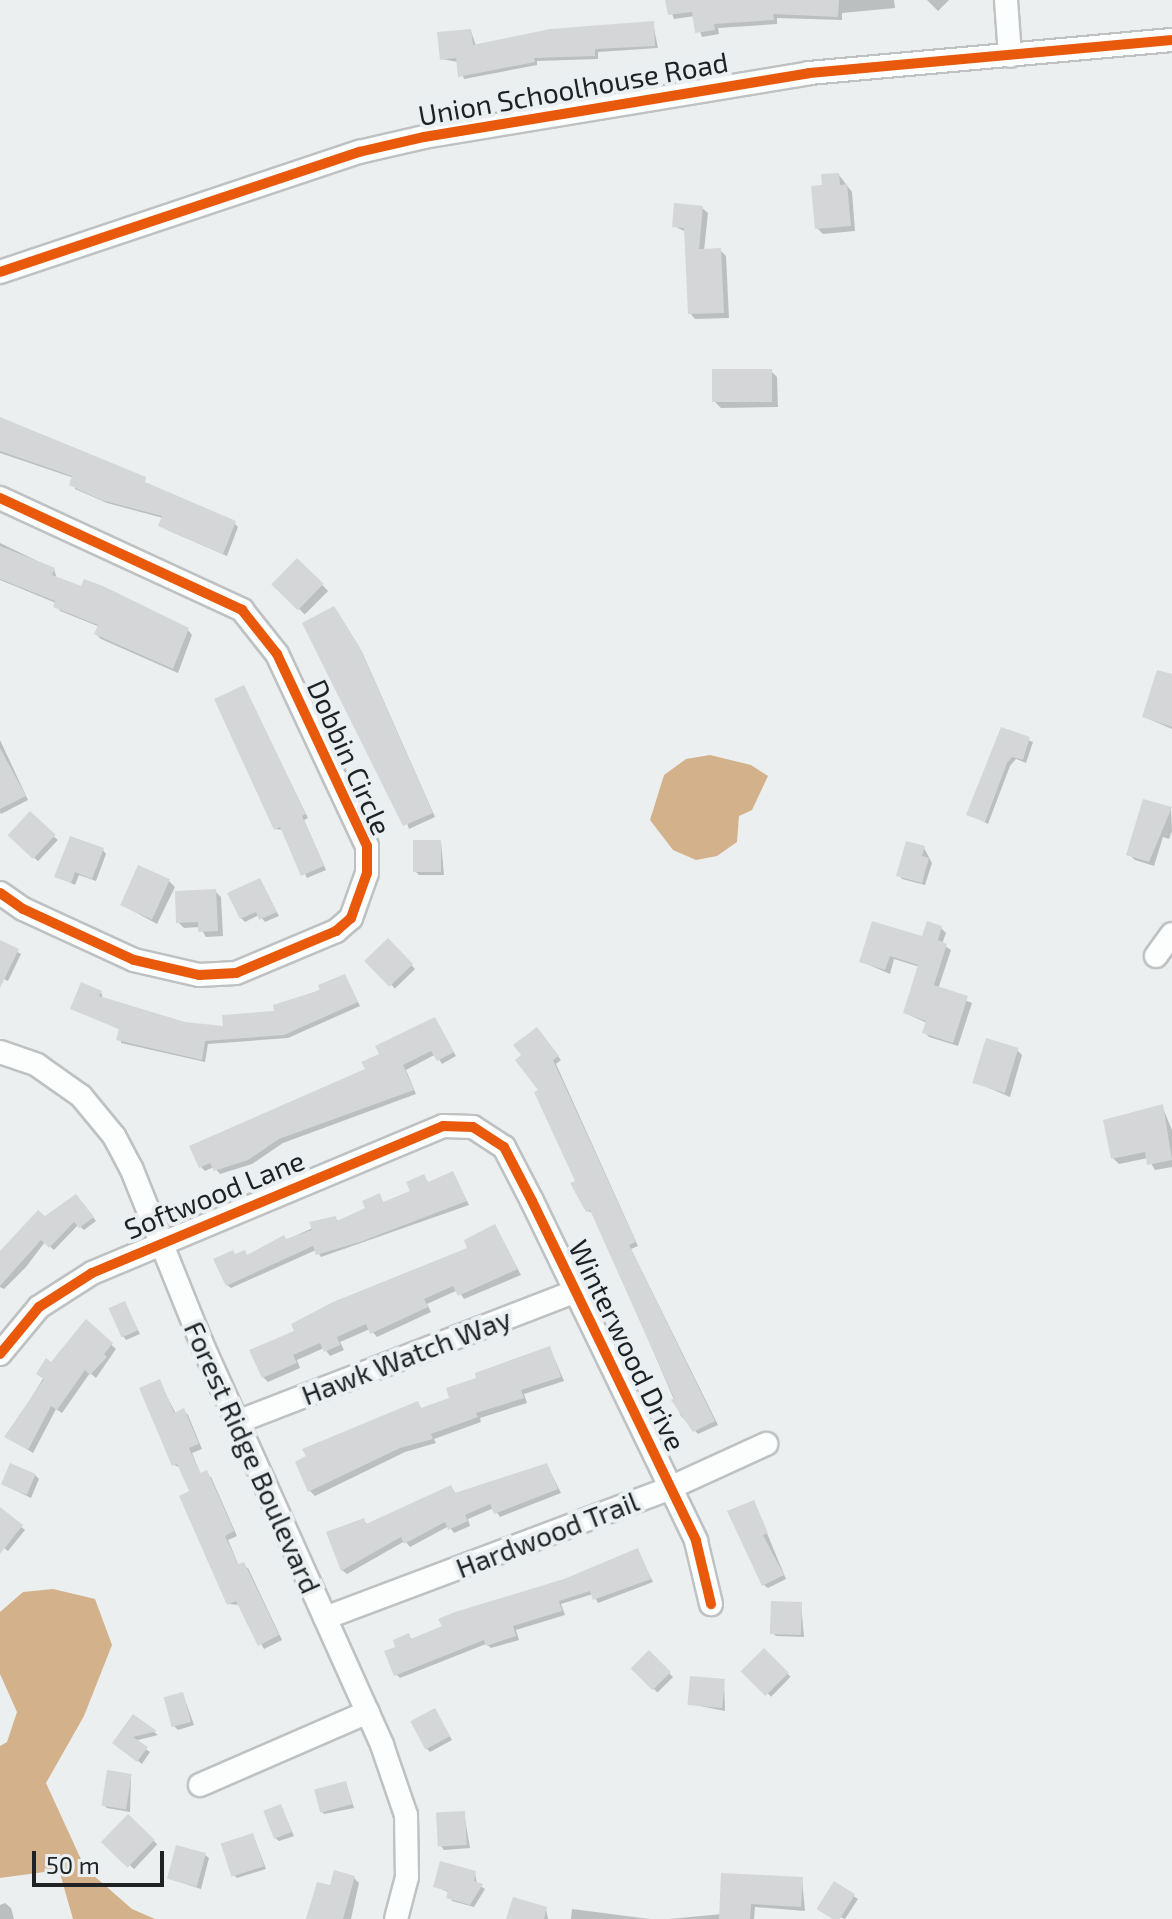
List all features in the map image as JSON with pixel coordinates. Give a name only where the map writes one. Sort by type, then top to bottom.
[{"type":"street","points":[[1006,0],[1010,56]]},
{"type":"street","name":"Union Schoolhouse Road","points":[[0,272],[359,152],[424,137],[809,73],[1172,40]]},
{"type":"street","name":"Dobbin Circle","points":[[0,498],[219,595],[242,610],[277,654],[367,846],[367,873],[351,918],[336,931],[236,973],[199,975],[134,960],[23,909],[0,893]]},
{"type":"street","points":[[1156,956],[1172,934]]},
{"type":"street","name":"Forest Ridge Boulevard","points":[[0,1052],[59,1079],[100,1116],[132,1170],[160,1244],[237,1422],[368,1712],[406,1815],[407,1877],[396,1919]]},
{"type":"street","name":"Softwood Lane","points":[[0,1354],[15,1333],[60,1291],[160,1244],[443,1126],[473,1127]]},
{"type":"street","name":"Winterwood Drive","points":[[473,1127],[504,1147],[576,1291],[696,1541],[711,1604]]},
{"type":"street","name":"Hawk Watch Way","points":[[237,1422],[576,1291]]},
{"type":"street","name":"Hardwood Trail","points":[[325,1618],[670,1488],[766,1444]]},
{"type":"street","points":[[200,1785],[368,1712]]},
{"type":"shaded area","points":[[710,755],[751,765],[768,776],[752,810],[739,816],[737,842],[717,856],[696,860],[673,850],[650,820],[664,775],[686,759]]},
{"type":"shaded area","points":[[53,1589],[95,1599],[112,1645],[84,1716],[46,1783],[85,1868],[132,1909],[155,1919],[73,1919],[59,1870],[0,1878],[0,1746],[7,1742],[17,1712],[0,1674],[0,1612],[23,1592]]},
{"type":"building","points":[[665,0],[839,0],[838,17],[773,14],[774,20],[714,24],[715,30],[695,33],[692,12],[668,15]]},
{"type":"building","points":[[654,21],[655,46],[595,49],[595,56],[534,58],[535,62],[458,77],[456,58],[440,60],[437,32],[471,29],[473,45],[550,29]]},
{"type":"building","points":[[839,173],[840,185],[847,184],[851,226],[815,229],[811,186],[822,185],[821,174]]},
{"type":"building","points":[[674,203],[703,206],[699,249],[721,248],[724,313],[688,314],[684,228],[672,227]]},
{"type":"building","points":[[712,369],[772,369],[772,402],[712,402]]},
{"type":"building","points":[[0,417],[146,477],[145,482],[236,521],[223,554],[158,526],[162,516],[101,500],[69,485],[72,476],[0,451]]},
{"type":"building","points":[[0,546],[55,568],[52,575],[81,586],[84,579],[103,586],[189,628],[173,669],[94,634],[98,625],[53,607],[55,601],[0,579]]},
{"type":"building","points":[[297,558],[324,584],[298,610],[271,585]]},
{"type":"building","points":[[334,606],[359,646],[433,813],[403,826],[302,623]]},
{"type":"building","points":[[1157,670],[1172,674],[1172,727],[1142,717]]},
{"type":"building","points":[[244,685],[306,814],[302,816],[324,866],[301,876],[280,827],[274,830],[214,699]]},
{"type":"building","points":[[1001,727],[1030,737],[1023,760],[1012,757],[1007,763],[985,822],[966,815]]},
{"type":"building","points":[[0,748],[26,796],[0,809]]},
{"type":"building","points":[[1143,799],[1172,807],[1149,862],[1126,855]]},
{"type":"building","points":[[30,811],[56,835],[33,859],[7,835]]},
{"type":"building","points":[[70,836],[104,848],[92,879],[75,872],[71,883],[54,877]]},
{"type":"building","points":[[413,840],[441,840],[441,872],[413,872]]},
{"type":"building","points":[[906,841],[925,846],[922,856],[929,858],[922,883],[896,876]]},
{"type":"building","points":[[138,865],[170,879],[152,919],[120,905]]},
{"type":"building","points":[[260,878],[277,912],[259,920],[256,912],[240,919],[227,893]]},
{"type":"building","points":[[216,889],[218,931],[198,932],[198,922],[176,923],[175,891]]},
{"type":"building","points":[[872,921],[922,936],[927,921],[942,926],[938,940],[947,944],[934,985],[968,996],[953,1043],[922,1033],[926,1021],[903,1013],[918,965],[890,956],[885,970],[859,962]]},
{"type":"building","points":[[388,938],[413,964],[389,987],[364,961]]},
{"type":"building","points":[[0,940],[19,949],[0,988]]},
{"type":"building","points":[[345,974],[358,1002],[284,1035],[205,1041],[202,1060],[116,1040],[119,1029],[70,1009],[81,982],[102,991],[99,996],[185,1022],[223,1026],[222,1015],[274,1011],[273,1005],[320,990],[318,985]]},
{"type":"building","points":[[435,1017],[454,1052],[437,1061],[431,1051],[403,1065],[414,1090],[279,1139],[248,1160],[214,1171],[210,1163],[199,1168],[189,1146],[365,1069],[361,1062],[379,1054],[375,1046]]},
{"type":"building","points":[[537,1027],[559,1056],[553,1060],[636,1242],[629,1245],[715,1421],[693,1432],[671,1400],[674,1398],[590,1210],[586,1212],[570,1183],[575,1181],[534,1092],[538,1090],[515,1060],[521,1055],[513,1045]]},
{"type":"building","points":[[986,1038],[1019,1048],[1005,1093],[972,1083]]},
{"type":"building","points":[[1163,1104],[1172,1160],[1147,1165],[1145,1152],[1111,1159],[1103,1120]]},
{"type":"building","points":[[453,1171],[467,1201],[360,1242],[316,1255],[313,1246],[226,1286],[213,1259],[233,1250],[235,1254],[245,1250],[247,1255],[284,1235],[286,1239],[312,1230],[309,1222],[336,1216],[337,1221],[365,1208],[362,1201],[380,1193],[383,1202],[410,1191],[406,1182],[424,1174],[428,1182]]},
{"type":"building","points":[[76,1194],[94,1217],[79,1228],[74,1222],[49,1248],[41,1240],[0,1286],[0,1251],[38,1210],[45,1216]]},
{"type":"building","points":[[495,1224],[518,1269],[458,1296],[453,1286],[424,1299],[428,1307],[370,1334],[366,1324],[337,1337],[340,1345],[324,1352],[320,1343],[293,1355],[297,1363],[262,1378],[249,1350],[294,1331],[291,1324],[333,1302],[467,1248],[464,1240]]},
{"type":"building","points":[[125,1301],[138,1330],[122,1338],[109,1308]]},
{"type":"building","points":[[86,1319],[113,1343],[104,1354],[107,1357],[90,1375],[85,1370],[57,1410],[51,1406],[28,1450],[4,1437],[44,1379],[36,1374],[46,1358],[51,1362]]},
{"type":"building","points":[[550,1346],[561,1377],[521,1390],[524,1398],[476,1413],[478,1417],[431,1434],[433,1439],[400,1448],[308,1492],[295,1462],[306,1456],[302,1449],[418,1401],[421,1408],[449,1398],[446,1388],[476,1378],[475,1373]]},
{"type":"building","points":[[160,1379],[174,1413],[184,1408],[199,1444],[189,1448],[200,1473],[207,1470],[234,1531],[225,1536],[238,1564],[244,1562],[279,1635],[258,1646],[236,1601],[227,1605],[179,1496],[189,1491],[177,1464],[172,1466],[139,1388]]},
{"type":"building","points":[[10,1463],[36,1474],[27,1495],[1,1484]]},
{"type":"building","points":[[547,1463],[558,1489],[494,1514],[490,1504],[465,1515],[468,1521],[448,1530],[445,1522],[404,1544],[401,1537],[341,1571],[326,1532],[364,1518],[366,1524],[451,1485],[455,1493]]},
{"type":"building","points":[[754,1500],[768,1533],[763,1535],[784,1575],[762,1586],[727,1511]]},
{"type":"building","points":[[0,1507],[23,1525],[0,1554]]},
{"type":"building","points":[[638,1548],[651,1579],[593,1600],[590,1591],[559,1601],[562,1611],[513,1626],[516,1636],[486,1646],[484,1640],[394,1676],[384,1651],[395,1647],[393,1640],[409,1633],[411,1639],[442,1626],[438,1619],[455,1612],[564,1579]]},
{"type":"building","points":[[771,1601],[802,1602],[801,1635],[770,1634]]},
{"type":"building","points":[[764,1648],[789,1673],[765,1696],[741,1671]]},
{"type":"building","points":[[649,1650],[671,1672],[653,1690],[631,1668]]},
{"type":"building","points":[[690,1676],[725,1679],[722,1708],[687,1705]]},
{"type":"building","points":[[183,1692],[191,1722],[172,1727],[164,1697]]},
{"type":"building","points":[[435,1708],[450,1736],[425,1749],[410,1721]]},
{"type":"building","points":[[133,1714],[157,1731],[133,1737],[148,1747],[137,1762],[112,1743]]},
{"type":"building","points":[[107,1770],[132,1774],[126,1809],[101,1806]]},
{"type":"building","points":[[346,1781],[352,1804],[320,1813],[314,1790]]},
{"type":"building","points":[[281,1804],[292,1832],[274,1839],[263,1811]]},
{"type":"building","points":[[465,1811],[467,1845],[438,1846],[436,1813]]},
{"type":"building","points":[[128,1814],[155,1840],[128,1868],[101,1842]]},
{"type":"building","points":[[253,1833],[264,1866],[231,1877],[221,1844]]},
{"type":"building","points":[[176,1845],[206,1853],[197,1887],[167,1879]]},
{"type":"building","points":[[440,1861],[476,1871],[474,1881],[483,1884],[470,1905],[446,1898],[448,1891],[433,1887]]},
{"type":"building","points":[[334,1870],[355,1876],[343,1919],[306,1919],[317,1882],[330,1885]]},
{"type":"building","points":[[721,1873],[803,1877],[801,1907],[751,1904],[750,1919],[719,1919]]},
{"type":"building","points":[[834,1881],[855,1894],[840,1919],[833,1919],[817,1909]]},
{"type":"building","points":[[513,1897],[547,1907],[544,1919],[506,1919]]},
{"type":"cycle path","points":[[0,272],[359,152],[424,137],[809,73],[1172,40]]},
{"type":"cycle path","points":[[0,498],[242,610],[277,654],[367,846],[367,873],[351,918],[336,931],[236,973],[199,975],[134,960],[23,909],[0,893]]},
{"type":"cycle path","points":[[0,1354],[39,1307],[92,1273],[443,1126],[473,1127],[504,1147],[532,1201],[696,1541],[711,1604]]}]
